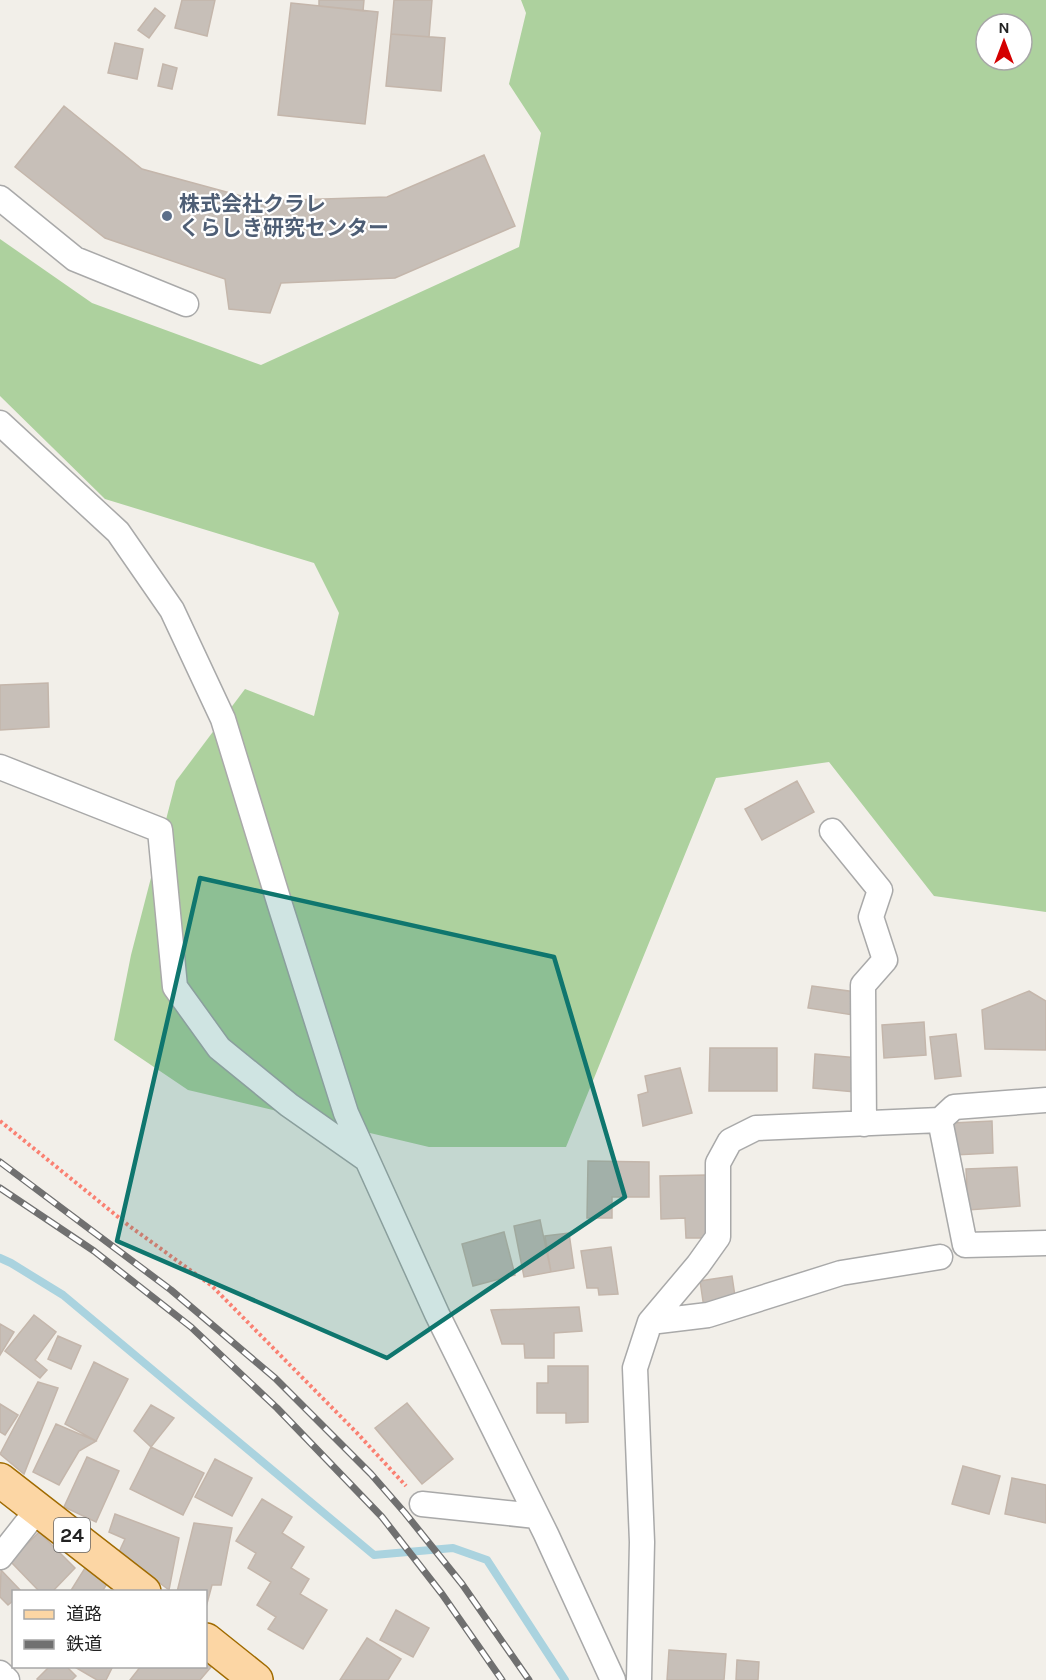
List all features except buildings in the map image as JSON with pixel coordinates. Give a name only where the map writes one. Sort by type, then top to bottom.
[{"type":"main road","name":"24","points":[[0,1480],[141,1590]]},
{"type":"main road","points":[[207,1641],[256,1680]]},
{"type":"street","points":[[0,198],[75,259],[186,304]]},
{"type":"street","points":[[0,423],[118,532],[172,610],[223,718],[346,1113],[437,1314],[613,1680]]},
{"type":"street","points":[[0,766],[160,830],[175,987],[219,1048],[289,1105],[366,1158]]},
{"type":"street","points":[[832,831],[880,890],[871,917],[885,960],[863,985],[864,1124]]},
{"type":"street","points":[[639,1680],[642,1542],[635,1368],[650,1322],[698,1265],[718,1237],[718,1163],[730,1142],[756,1128],[940,1120],[954,1107],[1046,1100]]},
{"type":"street","points":[[940,1120],[965,1245],[1046,1243]]},
{"type":"street","points":[[650,1322],[708,1315],[841,1273],[939,1257]]},
{"type":"street","points":[[422,1504],[536,1516]]},
{"type":"street","points":[[0,1557],[38,1509]]},
{"type":"street","points":[[0,1673],[8,1680]]},
{"type":"path","points":[[0,1120],[128,1225],[212,1286],[358,1434],[422,1504]]},
{"type":"highlighted area","points":[[200,878],[554,957],[625,1197],[387,1358],[117,1241]]},
{"type":"green space","points":[[521,0],[1046,0],[1046,912],[934,896],[829,762],[716,778],[566,1147],[429,1147],[188,1090],[114,1040],[131,955],[176,781],[245,689],[314,716],[339,613],[314,563],[105,499],[0,396],[0,239],[92,303],[261,365],[519,247],[541,133],[509,84],[526,13]]},
{"type":"waterway","points":[[0,1258],[63,1295],[374,1555],[453,1548],[487,1560],[565,1680]]},
{"type":"railway","points":[[0,1162],[171,1290],[275,1378],[371,1474],[405,1513],[462,1584],[529,1680]]},
{"type":"railway","points":[[0,1188],[94,1251],[191,1327],[277,1408],[382,1517],[442,1594],[502,1680]]},
{"type":"place","name":"株式会社クラレ くらしき研究センター","points":[[167,216]]}]
